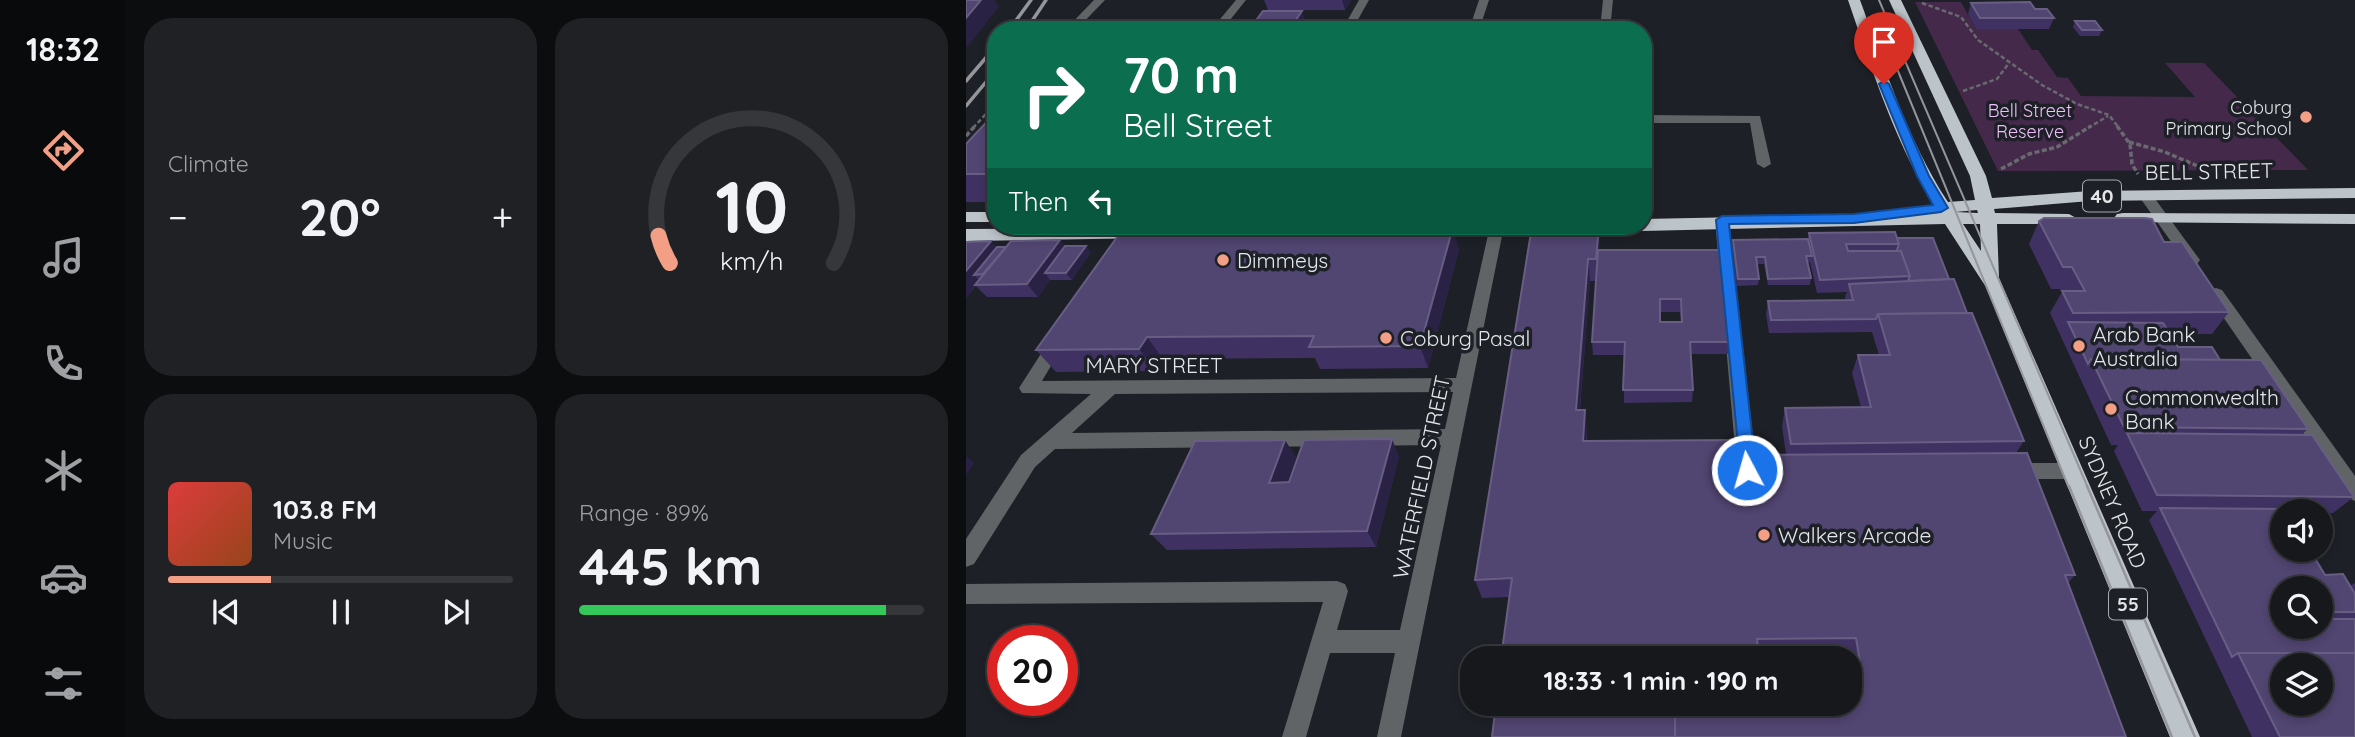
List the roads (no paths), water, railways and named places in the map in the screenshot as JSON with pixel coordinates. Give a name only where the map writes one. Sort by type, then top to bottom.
[{"type":"highway","name":"SYDNEY ROAD","points":[[1854,0],[1884,84],[1923,176],[1995,286]]},
{"type":"highway","name":"SYDNEY ROAD","points":[[1895,0],[1975,169],[1987,211],[1990,269],[1995,286],[2185,737]]},
{"type":"highway","name":"BELL STREET","points":[[1652,224],[1987,211],[2145,195],[2355,193]]},
{"type":"highway","name":"BELL STREET","points":[[1987,211],[2081,219]]},
{"type":"highway","points":[[966,217],[987,217]]},
{"type":"highway","name":"BELL STREET","points":[[1652,218],[1714,221]]},
{"type":"highway","name":"40","points":[[2108,218],[2355,219]]},
{"type":"highway","points":[[966,235],[1121,241],[1155,235]]},
{"type":"street","points":[[1079,21],[1100,0]]},
{"type":"street","points":[[1224,21],[1241,0]]},
{"type":"street","points":[[1352,21],[1364,0]]},
{"type":"street","points":[[1477,21],[1485,0]]},
{"type":"street","points":[[1606,21],[1608,0]]},
{"type":"street","points":[[1652,119],[1756,119],[1764,164]]},
{"type":"street","points":[[2145,195],[2355,492]]},
{"type":"street","points":[[1714,221],[1747,470],[1774,470]]},
{"type":"street","name":"WATERFIELD STREET","points":[[1389,737],[1495,235]]},
{"type":"street","name":"MARY STREET","points":[[1065,329],[1028,388],[1463,385]]},
{"type":"street","points":[[966,557],[1028,461],[1109,389]]},
{"type":"street","points":[[1051,441],[1452,437]]},
{"type":"street","points":[[1992,471],[2071,471]]},
{"type":"street","points":[[966,594],[1337,591],[1294,737]]},
{"type":"street","points":[[1323,642],[1409,641]]},
{"type":"tram line","points":[[1879,0],[2088,488]]},
{"type":"tram line","points":[[1891,54],[2069,488]]},
{"type":"tram line","points":[[2069,486],[2172,737]]},
{"type":"tram line","points":[[2087,486],[2195,737]]},
{"type":"railway","points":[[1016,21],[1031,0]]},
{"type":"railway","points":[[1032,21],[1046,0]]},
{"type":"railway","points":[[966,81],[987,56]]},
{"type":"railway","points":[[966,106],[987,81]]},
{"type":"place","name":"Coburg Primary School","points":[[2306,117]]},
{"type":"place","name":"Dimmeys","points":[[1223,260]]},
{"type":"place","name":"Coburg Pasal","points":[[1386,338]]},
{"type":"place","name":"Arab Bank Australia","points":[[2079,346]]},
{"type":"place","name":"Commonwealth Bank","points":[[2111,409]]},
{"type":"place","name":"Walkers Arcade","points":[[1764,535]]},
{"type":"park label","name":"Bell Street Reserve","points":[[2030,120]]}]
